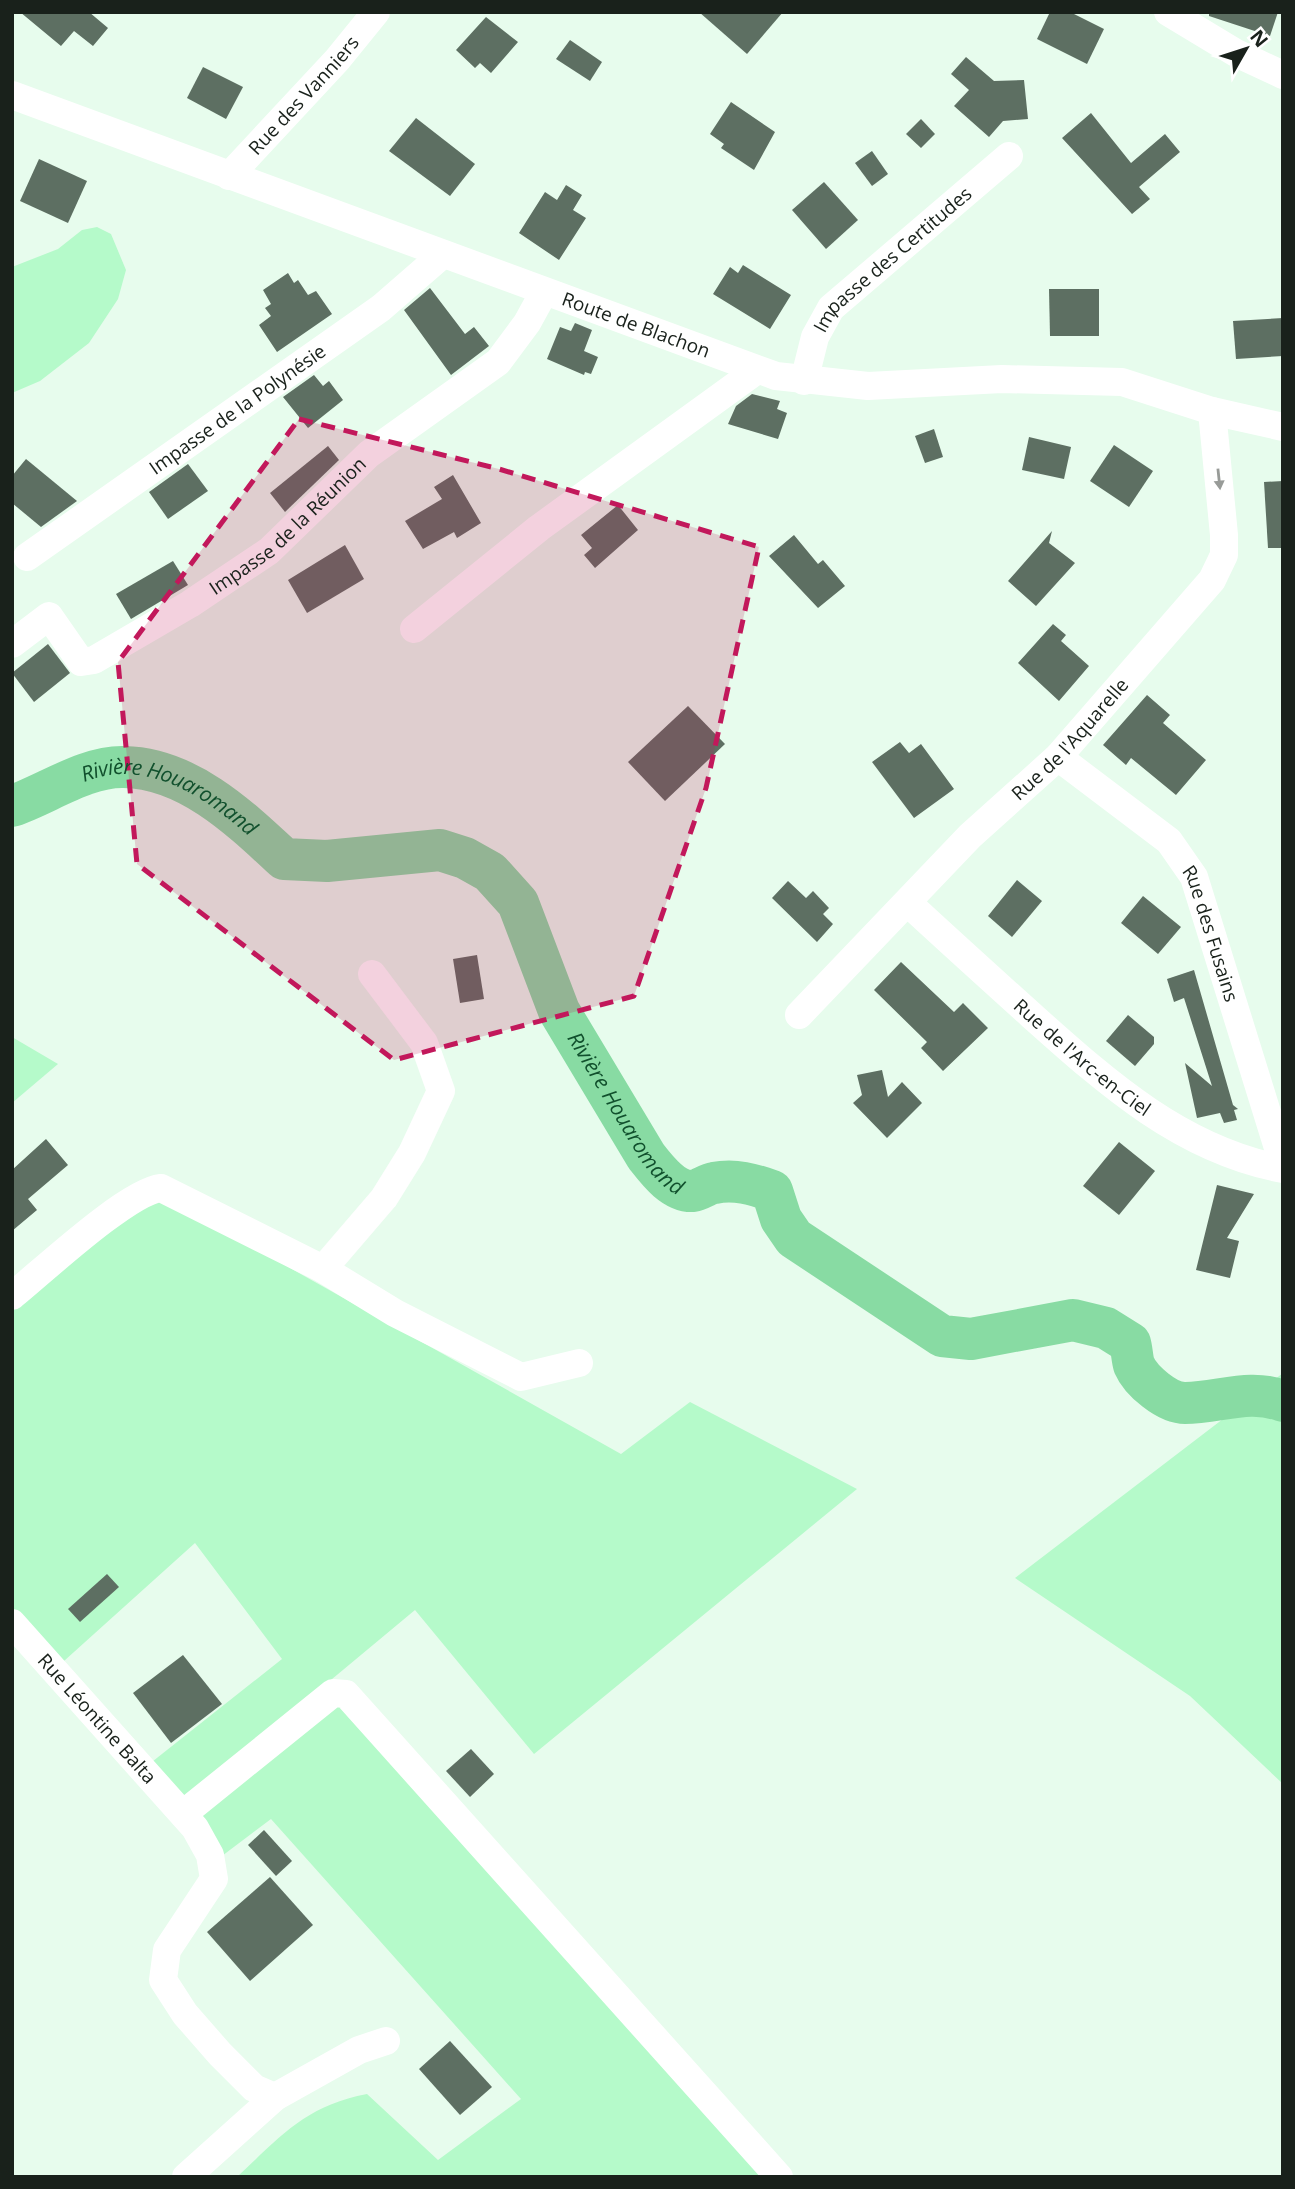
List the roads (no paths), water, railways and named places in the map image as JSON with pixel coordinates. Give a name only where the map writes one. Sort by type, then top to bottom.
[{"type":"street","name":"Rue des Vanniers","points":[[229,176],[337,60],[376,12]]},
{"type":"street","points":[[1168,12],[1236,53],[1283,75]]},
{"type":"street","name":"Route de Blachon","points":[[12,95],[757,370],[804,381],[868,386],[1002,379],[1102,380],[1148,389],[1212,411],[1283,427]]},
{"type":"street","name":"Impasse des Certitudes","points":[[804,381],[815,337],[831,308],[1009,156]]},
{"type":"street","name":"Impasse de la Polynésie","points":[[27,556],[381,308],[442,255]]},
{"type":"street","name":"Impasse de la Réunion","points":[[12,644],[49,616],[81,662],[93,660],[190,604],[269,551],[369,454],[498,362],[527,323],[544,292]]},
{"type":"street","points":[[414,629],[539,528],[757,370]]},
{"type":"street","name":"Rue de l'Aquarelle","points":[[799,1015],[908,904],[970,836],[1058,757],[1199,598],[1220,567],[1224,555],[1212,411]]},
{"type":"street","name":"Rue des Fusains","points":[[1058,757],[1169,841],[1194,877],[1283,1166]]},
{"type":"street","name":"Rue de l'Arc-en-Ciel","points":[[908,904],[1092,1068],[1160,1121],[1222,1153],[1283,1166]]},
{"type":"street","points":[[323,1269],[383,1198],[412,1153],[441,1091],[424,1043],[372,974]]},
{"type":"street","points":[[12,1296],[115,1212],[149,1189],[161,1188],[323,1269],[395,1313],[521,1377],[579,1363]]},
{"type":"street","name":"Rue Léontine Balta","points":[[12,1623],[183,1814],[210,1855],[214,1879],[167,1950],[163,1980],[185,2014],[220,2054],[254,2088],[275,2098]]},
{"type":"street","points":[[183,1814],[333,1693],[346,1694],[779,2177]]},
{"type":"street","points":[[186,2177],[275,2098],[359,2050],[386,2040]]},
{"type":"waterway","name":"Rivière Houaromand","points":[[12,806],[95,771],[124,767],[170,776],[212,798],[284,859],[327,861],[440,850],[465,858],[490,872],[518,903],[559,1011],[646,1156],[672,1184],[693,1191],[714,1183],[737,1182],[772,1191],[781,1219],[794,1238],[942,1336],[971,1339],[1073,1320],[1106,1328],[1130,1343],[1137,1371],[1155,1390],[1170,1399],[1185,1403],[1258,1396],[1283,1401]]}]
